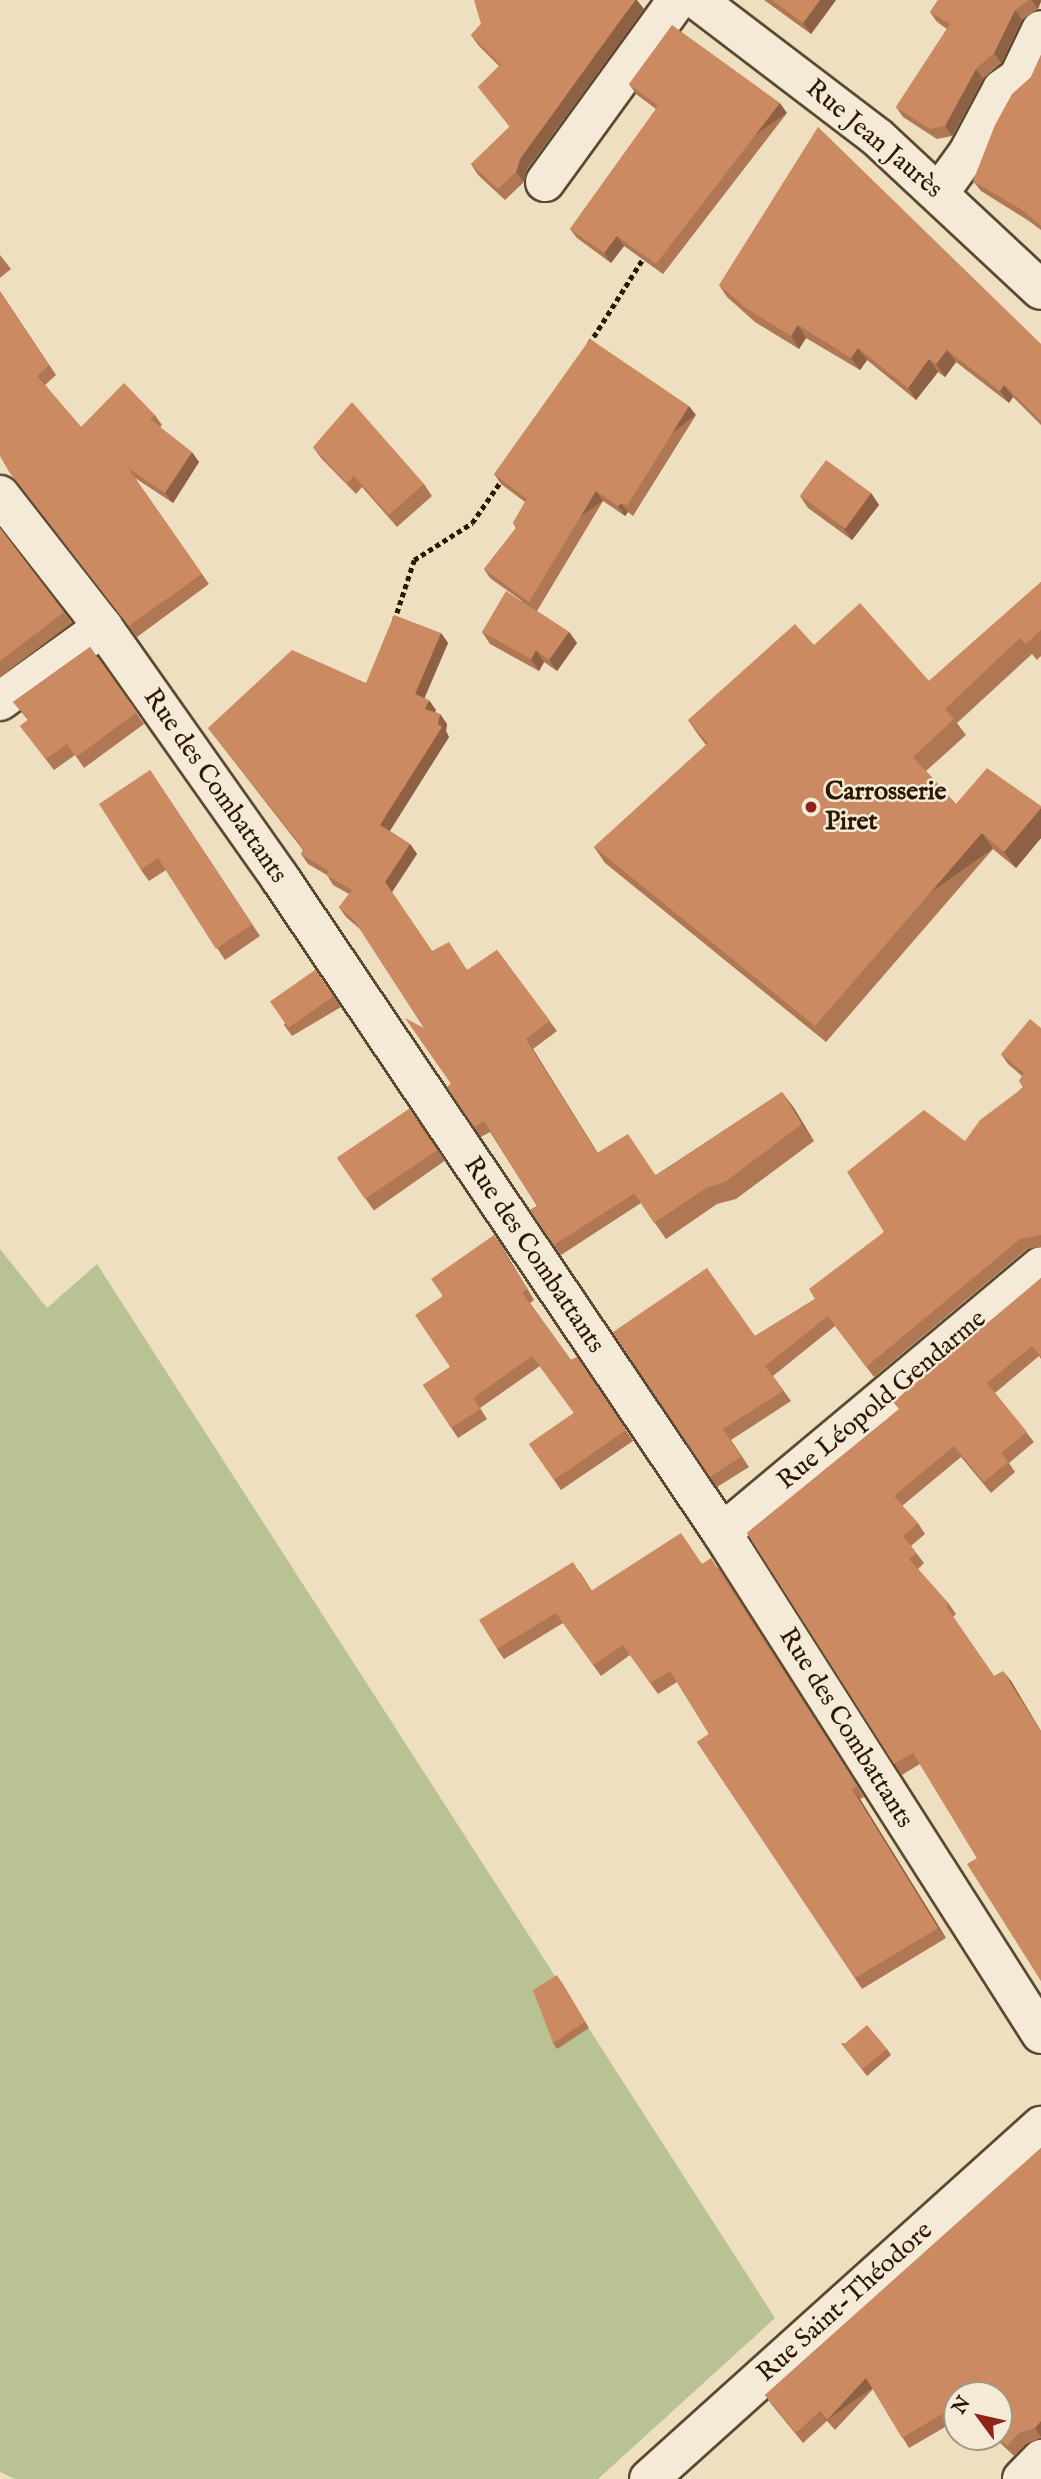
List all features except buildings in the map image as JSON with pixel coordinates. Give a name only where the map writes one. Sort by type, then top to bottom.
[{"type":"street","points":[[545,182],[677,0]]},
{"type":"street","name":"Rue Jean Jaurès","points":[[697,0],[840,106],[939,193],[1041,290]]},
{"type":"street","points":[[939,193],[968,153],[1002,89],[1018,78],[1041,30]]},
{"type":"street","name":"Rue des Combattants","points":[[0,495],[103,627],[280,878],[722,1533],[1041,2034]]},
{"type":"street","points":[[0,701],[103,627]]},
{"type":"street","name":"Rue Léopold Gendarme","points":[[722,1533],[1041,1266]]},
{"type":"street","name":"Rue Saint-Théodore","points":[[649,2479],[1041,2126]]},
{"type":"street","points":[[1023,2479],[1041,2459]]},
{"type":"path","points":[[583,354],[649,248]]},
{"type":"path","points":[[392,627],[414,560],[472,523],[509,469]]},
{"type":"green space","points":[[0,1249],[47,1308],[97,1264],[775,2318],[598,2479],[15,2479],[0,2472]]},
{"type":"place","name":"Carrosserie Piret","points":[[811,807]]}]
